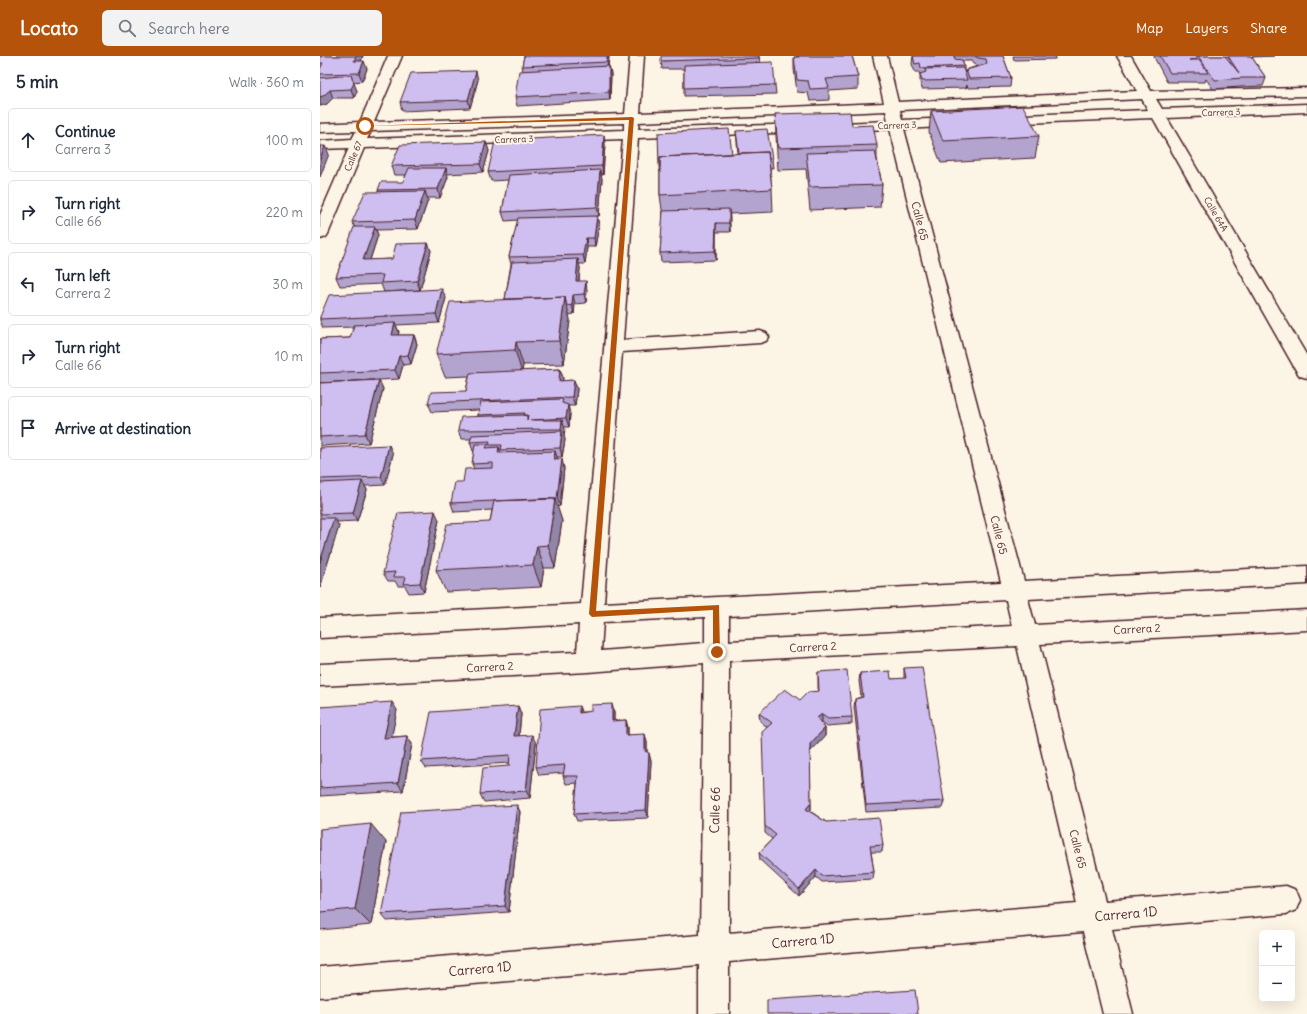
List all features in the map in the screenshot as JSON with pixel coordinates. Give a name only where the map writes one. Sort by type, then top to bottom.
[{"type":"street","name":"Calle 67","points":[[320,234],[395,56]]},
{"type":"street","points":[[588,662],[637,56]]},
{"type":"street","name":"Calle 65","points":[[880,56],[1013,591],[1026,635],[1118,1014]]},
{"type":"street","name":"Calle 64A","points":[[1124,56],[1307,372]]},
{"type":"street","name":"Carrera 3","points":[[320,145],[631,127],[894,115],[1147,95],[1307,92]]},
{"type":"street","name":"Carrera 3","points":[[320,128],[365,126],[822,128],[894,115],[979,121],[1307,108]]},
{"type":"street","points":[[614,347],[760,337]]},
{"type":"street","points":[[320,628],[1307,575]]},
{"type":"street","name":"Calle 66","points":[[714,1014],[717,607]]},
{"type":"street","name":"Carrera 2","points":[[320,675],[588,662],[717,652],[1307,620]]},
{"type":"street","name":"Carrera 1D","points":[[320,982],[1286,900]]},
{"type":"building","points":[[320,56],[356,56],[354,61],[364,61],[359,73],[320,74],[320,69],[323,63],[320,63]]},
{"type":"building","points":[[524,56],[607,56],[607,62],[522,66]]},
{"type":"building","points":[[661,56],[759,56],[759,58],[661,61]]},
{"type":"building","points":[[852,56],[858,77],[826,79],[829,88],[810,89],[808,81],[797,80],[794,57]]},
{"type":"building","points":[[913,56],[954,56],[955,59],[962,60],[964,66],[921,68],[920,63],[915,64]]},
{"type":"building","points":[[975,56],[1003,56],[1011,78],[969,79],[966,70],[987,64],[986,59]]},
{"type":"building","points":[[1160,56],[1195,56],[1198,59],[1189,60],[1200,60],[1208,73],[1170,73]]},
{"type":"building","points":[[1198,56],[1225,56],[1239,73],[1228,56],[1251,56],[1266,78],[1215,80]]},
{"type":"building","points":[[773,62],[775,85],[684,88],[684,65]]},
{"type":"building","points":[[609,66],[609,92],[515,97],[519,71]]},
{"type":"building","points":[[963,68],[967,80],[922,81],[920,74],[926,72],[925,69]]},
{"type":"building","points":[[476,71],[468,100],[400,102],[411,73]]},
{"type":"building","points":[[351,75],[354,83],[351,89],[330,90],[320,97],[320,78]]},
{"type":"building","points":[[1023,106],[1039,136],[943,141],[931,111]]},
{"type":"building","points":[[850,112],[852,126],[873,125],[877,145],[778,148],[775,114]]},
{"type":"building","points":[[729,129],[732,154],[660,157],[659,167],[658,133]]},
{"type":"building","points":[[767,129],[772,159],[769,159],[768,152],[739,153],[736,131]]},
{"type":"building","points":[[604,135],[602,166],[488,172],[495,141]]},
{"type":"building","points":[[486,142],[480,164],[391,166],[400,145]]},
{"type":"building","points":[[320,146],[325,146],[320,159]]},
{"type":"building","points":[[875,151],[882,185],[810,187],[806,153]]},
{"type":"building","points":[[768,152],[772,189],[660,195],[660,157]]},
{"type":"building","points":[[409,168],[446,168],[438,189],[378,190],[381,182],[403,182]]},
{"type":"building","points":[[600,170],[597,207],[502,212],[509,175]]},
{"type":"building","points":[[425,191],[415,220],[352,222],[365,192]]},
{"type":"building","points":[[729,209],[729,223],[716,223],[715,251],[660,253],[663,211]]},
{"type":"building","points":[[597,216],[594,238],[586,238],[583,255],[509,257],[518,218]]},
{"type":"building","points":[[354,227],[375,227],[363,260],[392,259],[396,244],[428,243],[417,281],[381,283],[383,275],[336,277]]},
{"type":"building","points":[[578,259],[576,281],[586,281],[584,294],[573,295],[572,305],[567,306],[565,297],[505,299],[512,262]]},
{"type":"building","points":[[442,289],[436,314],[320,319],[329,295]]},
{"type":"building","points":[[565,297],[559,341],[516,342],[515,350],[436,354],[450,302]]},
{"type":"building","points":[[395,323],[392,335],[414,335],[408,355],[399,356],[395,370],[320,373],[320,339],[350,338],[354,325]]},
{"type":"building","points":[[560,369],[559,381],[574,380],[572,397],[428,403],[431,392],[466,391],[470,373]]},
{"type":"building","points":[[379,380],[365,434],[320,437],[320,383]]},
{"type":"building","points":[[563,399],[562,403],[568,405],[566,418],[530,420],[562,420],[561,429],[458,430],[461,417],[523,415],[527,416],[527,421],[528,415],[524,415],[525,413],[478,415],[481,402]]},
{"type":"building","points":[[562,431],[560,448],[501,450],[502,445],[489,445],[490,441],[470,442],[472,435]]},
{"type":"building","points":[[475,444],[488,444],[486,448],[499,447],[498,453],[555,451],[554,459],[562,459],[557,498],[451,503],[455,482],[463,482],[465,469],[493,468],[493,463],[472,464]]},
{"type":"building","points":[[389,445],[381,477],[320,479],[320,448]]},
{"type":"building","points":[[362,481],[353,513],[320,514],[320,483]]},
{"type":"building","points":[[555,499],[548,545],[537,546],[533,565],[436,570],[447,524],[490,522],[494,501]]},
{"type":"building","points":[[435,511],[420,583],[404,584],[406,577],[393,577],[395,572],[383,573],[398,513]]},
{"type":"building","points":[[320,518],[334,518],[320,562]]},
{"type":"building","points":[[922,667],[944,801],[866,805],[855,699],[863,697],[860,673],[890,671],[891,679],[906,678],[904,668]]},
{"type":"building","points":[[847,670],[852,717],[828,718],[822,714],[817,718],[825,728],[810,744],[811,803],[806,809],[826,822],[879,818],[883,845],[870,846],[874,872],[822,876],[816,870],[799,889],[759,853],[776,835],[765,826],[762,732],[772,723],[759,713],[785,689],[800,700],[808,692],[819,691],[818,672]]},
{"type":"building","points":[[392,702],[384,738],[407,736],[398,783],[320,788],[320,707]]},
{"type":"building","points":[[612,704],[612,721],[626,720],[626,735],[645,734],[645,751],[649,753],[646,810],[574,814],[578,776],[563,776],[565,765],[536,767],[540,709],[579,706],[579,713],[591,711],[591,705]]},
{"type":"building","points":[[518,706],[514,736],[532,735],[526,791],[480,794],[483,768],[509,766],[510,755],[421,761],[431,712]]},
{"type":"building","points":[[517,805],[505,906],[381,914],[401,812]]},
{"type":"building","points":[[371,824],[355,909],[320,912],[320,829]]},
{"type":"building","points":[[915,990],[918,1014],[767,1014],[767,1000]]},
{"type":"route","points":[[365,126],[632,118],[592,614],[717,607],[717,652]]}]
